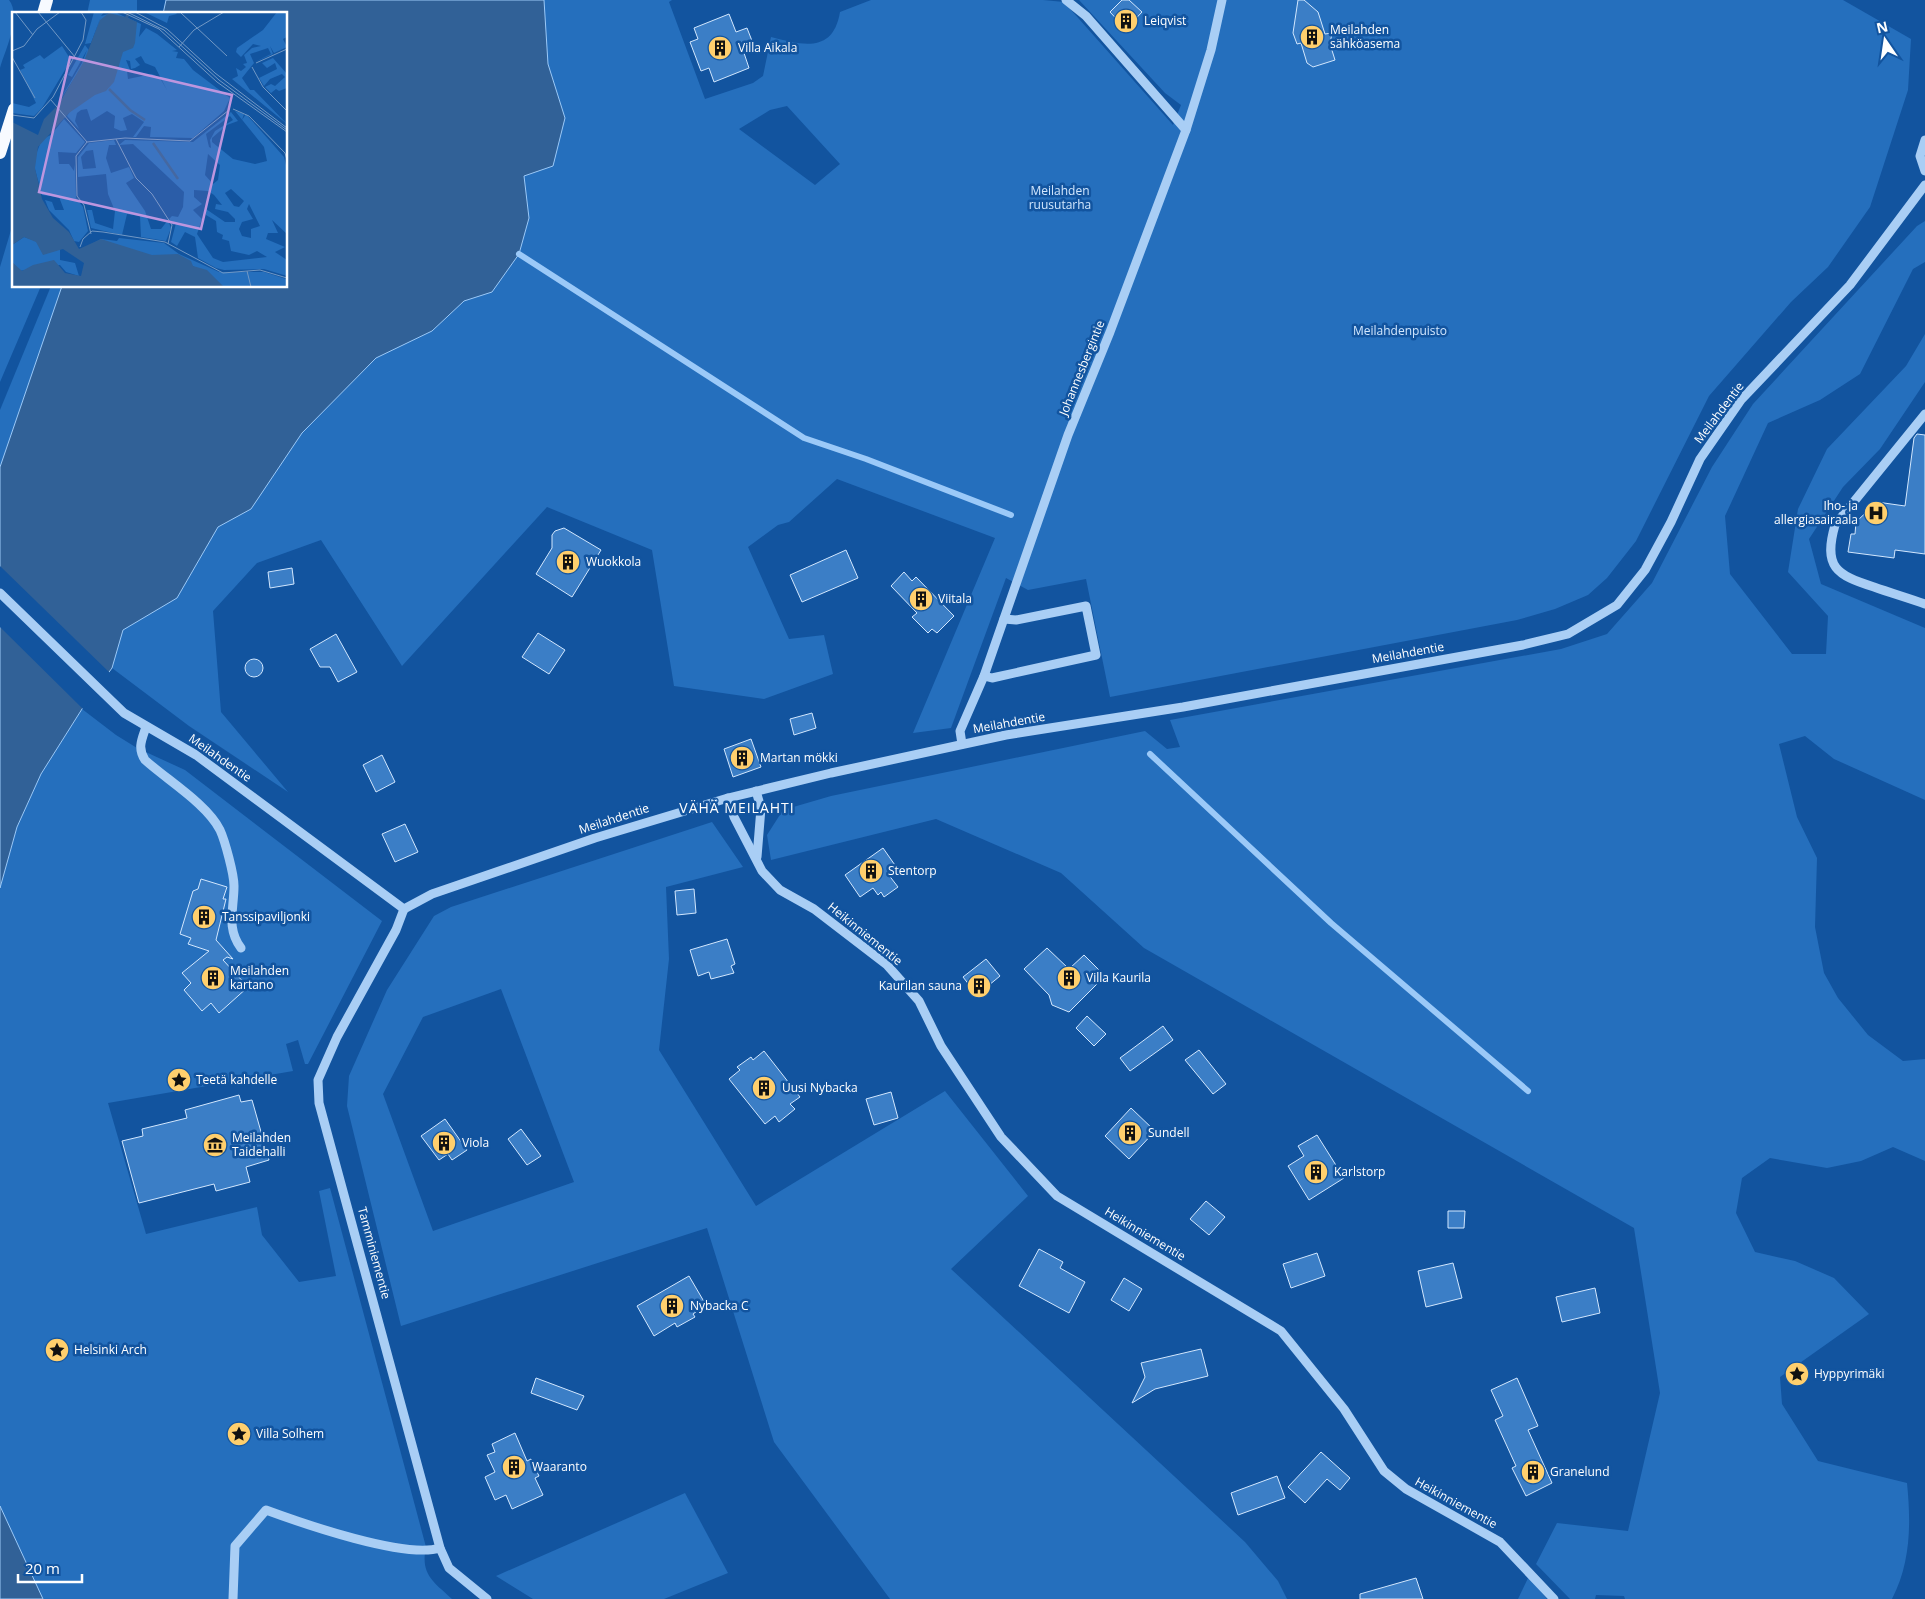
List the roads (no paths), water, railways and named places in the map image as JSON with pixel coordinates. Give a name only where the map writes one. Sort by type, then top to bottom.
[{"type":"main road","points":[[0,153],[12,115]]},
{"type":"street","points":[[1066,0],[1086,16],[1186,130]]},
{"type":"street","name":"Johannesbergintie","points":[[962,744],[960,732],[984,676],[1068,435],[1110,332],[1186,130],[1211,50],[1222,0]]},
{"type":"street","points":[[1925,140],[1920,156],[1925,171]]},
{"type":"street","name":"Meilahdentie","points":[[0,593],[104,696],[124,713],[196,755],[404,909],[432,894],[595,838],[756,791],[962,744],[1197,704],[1568,634],[1617,605],[1645,570],[1671,522],[1700,459],[1741,400],[1850,285],[1925,185]]},
{"type":"street","points":[[1925,414],[1836,525],[1831,540],[1831,557],[1845,578],[1925,604]]},
{"type":"street","points":[[984,676],[992,678],[1096,655],[1086,606],[1016,620],[1004,619]]},
{"type":"street","points":[[146,727],[140,742],[140,753],[145,760],[211,816],[221,831],[234,884],[231,924],[233,938],[241,948]]},
{"type":"street","points":[[756,791],[761,808],[756,857]]},
{"type":"street","name":"Heikinniementie","points":[[728,798],[734,817],[762,871],[780,890],[814,910],[887,965],[920,1001],[941,1046],[1001,1137],[1057,1196],[1281,1331],[1344,1409],[1384,1471],[1406,1489],[1500,1542],[1554,1599]]},
{"type":"street","name":"Tamminiementie","points":[[404,909],[396,930],[337,1037],[318,1080],[319,1103],[440,1548],[448,1568],[487,1599]]},
{"type":"street","points":[[233,1599],[235,1546],[266,1510],[353,1537],[408,1549],[429,1551],[440,1548]]},
{"type":"waterway","points":[[519,254],[804,438],[866,459],[1011,515]]},
{"type":"waterway","points":[[1150,754],[1331,923],[1528,1091]]},
{"type":"place","name":"Leiqvist","points":[[1126,21]]},
{"type":"place","name":"Meilahden sähköasema","points":[[1312,37]]},
{"type":"place","name":"Villa Aikala","points":[[720,48]]},
{"type":"place","name":"Iho- ja allergiasairaala","points":[[1876,513]]},
{"type":"place","name":"Wuokkola","points":[[568,562]]},
{"type":"place","name":"Viitala","points":[[921,599]]},
{"type":"place","name":"Martan mökki","points":[[742,758]]},
{"type":"place","name":"Stentorp","points":[[871,871]]},
{"type":"place","name":"Tanssipaviljonki","points":[[204,917]]},
{"type":"place","name":"Meilahden kartano","points":[[213,978]]},
{"type":"place","name":"Villa Kaurila","points":[[1069,978]]},
{"type":"place","name":"Kaurilan sauna","points":[[979,986]]},
{"type":"place","name":"Teetä kahdelle","points":[[179,1080]]},
{"type":"place","name":"Uusi Nybacka","points":[[764,1088]]},
{"type":"place","name":"Sundell","points":[[1130,1133]]},
{"type":"place","name":"Viola","points":[[444,1143]]},
{"type":"place","name":"Meilahden Taidehalli","points":[[215,1145]]},
{"type":"place","name":"Karlstorp","points":[[1316,1172]]},
{"type":"place","name":"Nybacka C","points":[[672,1306]]},
{"type":"place","name":"Helsinki Arch","points":[[57,1350]]},
{"type":"place","name":"Hyppyrimäki","points":[[1797,1374]]},
{"type":"place","name":"Villa Solhem","points":[[239,1434]]},
{"type":"place","name":"Waaranto","points":[[514,1467]]},
{"type":"place","name":"Granelund","points":[[1533,1472]]},
{"type":"district","name":"VÄHÄ MEILAHTI","points":[[737,808]]},
{"type":"park label","name":"Meilahden ruusutarha","points":[[1060,198]]},
{"type":"park label","name":"Meilahdenpuisto","points":[[1400,331]]}]
